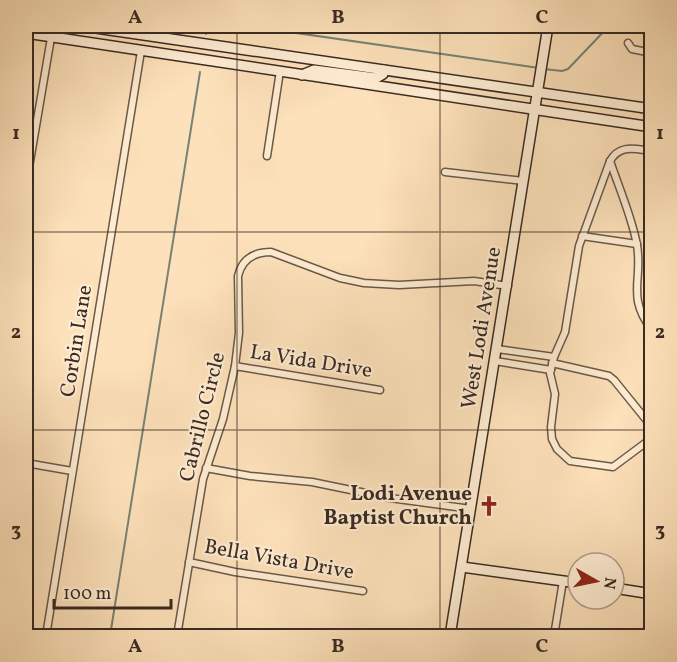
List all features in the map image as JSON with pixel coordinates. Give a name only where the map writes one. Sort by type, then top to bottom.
[{"type":"main road","points":[[82,26],[651,109]]},
{"type":"main road","name":"West Lodi Avenue","points":[[450,636],[549,26]]},
{"type":"main road","points":[[26,33],[651,127]]},
{"type":"main road","points":[[302,75],[314,70],[376,78],[384,70]]},
{"type":"main road","points":[[462,567],[566,581]]},
{"type":"main road","points":[[626,590],[651,594]]},
{"type":"street","points":[[26,185],[53,26]]},
{"type":"street","points":[[628,42],[632,49],[651,53]]},
{"type":"street","name":"Corbin Lane","points":[[46,636],[141,51]]},
{"type":"street","points":[[267,156],[280,72]]},
{"type":"street","points":[[651,151],[621,149],[610,161],[582,236],[565,332],[550,373],[555,394],[551,433],[556,449],[561,455],[577,463],[613,467],[651,438]]},
{"type":"street","points":[[610,161],[637,244],[639,310],[651,330]]},
{"type":"street","points":[[444,172],[524,180]]},
{"type":"street","points":[[582,236],[637,244]]},
{"type":"street","name":"Cabrillo Circle","points":[[177,636],[206,468],[223,419],[235,366],[239,333],[240,269],[245,260],[260,253],[276,254],[340,278],[364,283],[399,285],[474,281],[508,286]]},
{"type":"street","points":[[497,349],[609,376],[651,427]]},
{"type":"street","points":[[495,361],[553,363]]},
{"type":"street","name":"La Vida Drive","points":[[235,366],[380,390]]},
{"type":"street","points":[[26,463],[72,471]]},
{"type":"street","points":[[206,468],[250,476],[312,482],[390,498],[471,509]]},
{"type":"street","name":"Bella Vista Drive","points":[[189,562],[235,572],[363,591]]},
{"type":"street","points":[[554,636],[563,580]]},
{"type":"street","points":[[646,636],[651,603]]},
{"type":"waterway","points":[[206,34],[207,28],[213,26]]},
{"type":"waterway","points":[[248,26],[539,68]]},
{"type":"waterway","points":[[544,69],[562,71],[568,69],[609,26]]},
{"type":"waterway","points":[[110,636],[200,72]]},
{"type":"place","name":"Lodi Avenue Baptist Church","points":[[489,506]]}]
